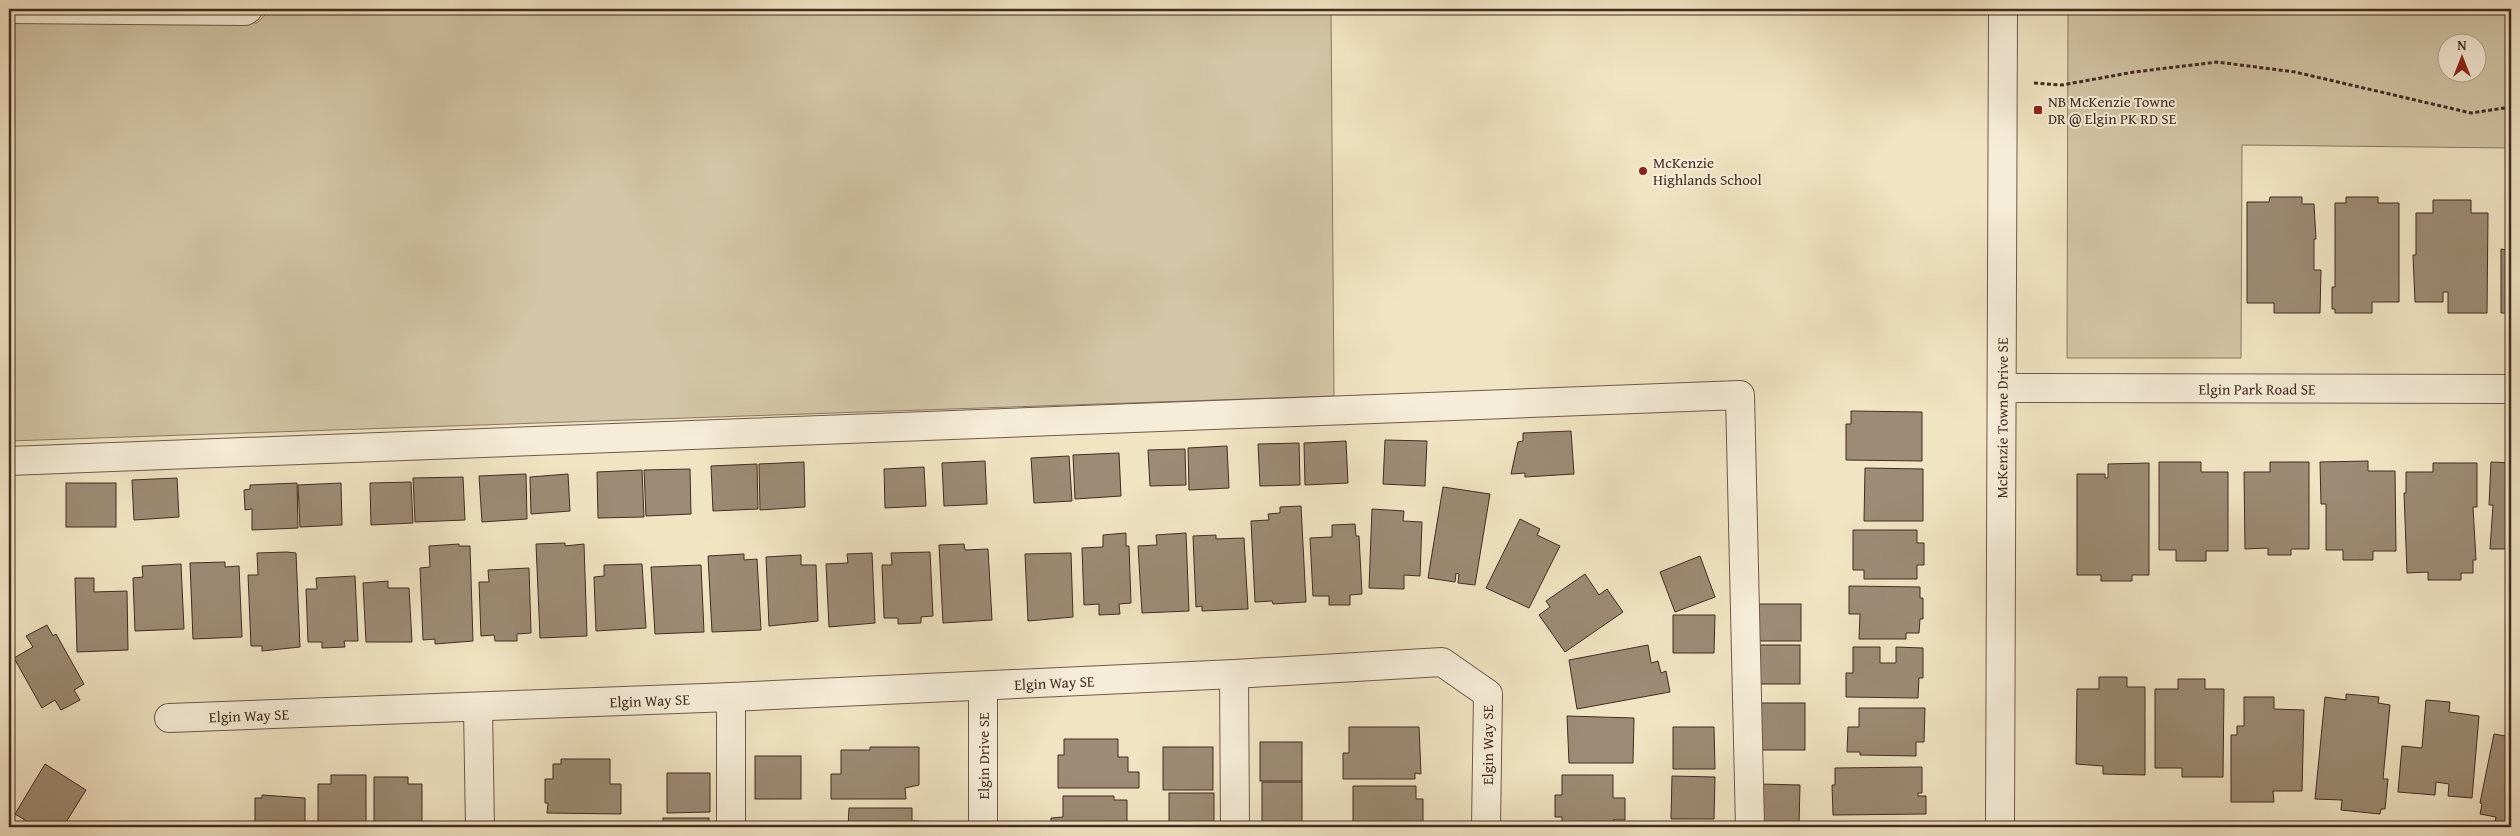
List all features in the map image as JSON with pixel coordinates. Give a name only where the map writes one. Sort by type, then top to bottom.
[{"type":"street","points":[[9,9],[245,11],[248,9]]},
{"type":"street","name":"McKenzie Towne Drive SE","points":[[2000,827],[2003,9]]},
{"type":"street","name":"Elgin Park Road SE","points":[[2002,388],[2511,389]]},
{"type":"street","points":[[9,461],[1740,395],[1750,827]]},
{"type":"street","name":"Elgin Way SE","points":[[168,718],[478,708],[983,686],[1442,662],[1488,694],[1486,827]]},
{"type":"street","points":[[1234,674],[1235,827]]},
{"type":"street","name":"Elgin Drive SE","points":[[983,686],[983,827]]},
{"type":"street","points":[[731,697],[731,827]]},
{"type":"street","points":[[478,708],[480,827]]},
{"type":"path","points":[[2003,82],[2062,85],[2134,72],[2217,62],[2294,72],[2472,113],[2511,107]]},
{"type":"shaded area","points":[[271,9],[1331,9],[1334,396],[9,441],[9,21],[257,23]]},
{"type":"shaded area","points":[[2068,9],[2511,9],[2511,148],[2242,145],[2241,358],[2067,358]]},
{"type":"building","points":[[2270,197],[2302,197],[2302,204],[2314,204],[2316,239],[2314,239],[2314,270],[2321,270],[2320,313],[2274,313],[2274,303],[2247,303],[2247,202],[2269,202]]},
{"type":"building","points":[[2346,197],[2378,197],[2378,203],[2399,203],[2399,302],[2372,302],[2372,313],[2335,313],[2335,309],[2332,309],[2332,287],[2335,287],[2335,203],[2346,203]]},
{"type":"building","points":[[2433,200],[2471,200],[2471,213],[2488,213],[2487,313],[2448,313],[2448,292],[2443,292],[2443,302],[2415,302],[2413,255],[2416,255],[2416,213],[2433,213]]},
{"type":"building","points":[[2508,238],[2511,238],[2511,313],[2501,313],[2501,249],[2508,250]]},
{"type":"building","points":[[1851,411],[1922,412],[1922,461],[1846,460],[1846,424],[1851,424]]},
{"type":"building","points":[[1571,431],[1574,474],[1525,477],[1525,473],[1511,474],[1518,442],[1523,441],[1523,433]]},
{"type":"building","points":[[1385,440],[1427,441],[1425,486],[1383,484]]},
{"type":"building","points":[[1346,441],[1348,483],[1305,485],[1304,443]]},
{"type":"building","points":[[1299,443],[1300,485],[1260,486],[1258,444]]},
{"type":"building","points":[[1227,446],[1229,488],[1189,490],[1188,448]]},
{"type":"building","points":[[1185,449],[1186,485],[1150,486],[1148,450]]},
{"type":"building","points":[[1119,453],[1121,496],[1075,499],[1073,455]]},
{"type":"building","points":[[1069,456],[1072,501],[1034,503],[1031,458]]},
{"type":"building","points":[[985,461],[987,504],[944,506],[942,463]]},
{"type":"building","points":[[2368,461],[2368,471],[2395,471],[2396,551],[2373,551],[2373,560],[2343,560],[2343,550],[2326,550],[2326,504],[2321,504],[2320,462]]},
{"type":"building","points":[[804,462],[805,507],[760,510],[759,464]]},
{"type":"building","points":[[2159,462],[2201,462],[2201,472],[2228,472],[2228,551],[2206,551],[2206,561],[2176,561],[2176,550],[2159,550]]},
{"type":"building","points":[[2270,462],[2309,462],[2309,549],[2291,549],[2291,555],[2268,555],[2268,548],[2245,549],[2244,472],[2270,472]]},
{"type":"building","points":[[2491,462],[2511,463],[2511,561],[2508,560],[2508,549],[2490,549],[2493,505],[2489,505]]},
{"type":"building","points":[[2149,463],[2149,575],[2132,575],[2132,581],[2101,581],[2101,575],[2077,575],[2077,474],[2105,474],[2105,478],[2108,478],[2108,464]]},
{"type":"building","points":[[2433,463],[2477,463],[2477,507],[2473,507],[2476,560],[2473,560],[2473,573],[2461,573],[2461,580],[2428,580],[2428,572],[2407,573],[2404,493],[2406,493],[2406,472],[2433,472]]},
{"type":"building","points":[[757,464],[758,509],[713,511],[711,466]]},
{"type":"building","points":[[924,467],[926,506],[885,508],[884,469]]},
{"type":"building","points":[[1865,468],[1923,469],[1923,521],[1864,521]]},
{"type":"building","points":[[690,469],[691,514],[646,516],[644,470]]},
{"type":"building","points":[[642,470],[644,517],[598,518],[597,472]]},
{"type":"building","points":[[526,474],[527,519],[482,522],[479,476]]},
{"type":"building","points":[[568,474],[570,511],[531,514],[530,477]]},
{"type":"building","points":[[463,477],[465,520],[415,522],[413,478]]},
{"type":"building","points":[[177,478],[179,517],[134,520],[132,480]]},
{"type":"building","points":[[411,482],[413,523],[371,525],[370,483]]},
{"type":"building","points":[[66,483],[116,483],[116,527],[66,527]]},
{"type":"building","points":[[297,483],[298,528],[252,530],[252,509],[245,510],[244,490],[250,489],[250,485]]},
{"type":"building","points":[[341,483],[342,525],[300,527],[298,485]]},
{"type":"building","points":[[1443,487],[1490,494],[1475,585],[1458,583],[1459,574],[1456,573],[1455,582],[1428,578]]},
{"type":"building","points":[[1301,506],[1306,602],[1273,604],[1272,601],[1255,602],[1251,521],[1269,520],[1268,514],[1280,513],[1280,507]]},
{"type":"building","points":[[1372,509],[1404,511],[1403,521],[1422,522],[1420,576],[1404,575],[1404,589],[1369,588]]},
{"type":"building","points":[[1520,519],[1540,529],[1537,535],[1560,546],[1529,608],[1486,588]]},
{"type":"building","points":[[1355,524],[1356,536],[1359,536],[1362,594],[1350,595],[1350,605],[1329,605],[1329,596],[1313,596],[1310,538],[1332,537],[1332,525]]},
{"type":"building","points":[[1853,530],[1917,530],[1917,543],[1924,543],[1924,565],[1917,565],[1917,579],[1864,579],[1864,570],[1853,570]]},
{"type":"building","points":[[1126,533],[1126,546],[1129,546],[1131,603],[1119,604],[1120,614],[1099,615],[1099,604],[1084,605],[1082,548],[1103,547],[1103,535]]},
{"type":"building","points":[[1186,533],[1189,611],[1142,613],[1138,546],[1157,545],[1156,535]]},
{"type":"building","points":[[1216,535],[1216,539],[1244,538],[1248,609],[1202,611],[1202,606],[1196,607],[1193,536]]},
{"type":"building","points":[[565,543],[565,546],[584,544],[587,636],[540,638],[536,544]]},
{"type":"building","points":[[459,544],[459,546],[470,546],[473,641],[435,644],[435,639],[423,640],[420,568],[430,567],[429,546]]},
{"type":"building","points":[[964,544],[965,550],[988,549],[992,620],[943,623],[939,545]]},
{"type":"building","points":[[930,552],[933,616],[921,617],[921,623],[898,624],[898,618],[884,618],[882,565],[892,565],[891,553]]},
{"type":"building","points":[[257,553],[296,553],[300,647],[262,651],[262,646],[251,646],[248,575],[258,575]]},
{"type":"building","points":[[872,553],[875,623],[829,627],[826,564],[848,563],[847,554]]},
{"type":"building","points":[[1071,553],[1073,617],[1028,621],[1025,554]]},
{"type":"building","points":[[744,554],[744,560],[757,559],[761,630],[712,632],[708,556]]},
{"type":"building","points":[[801,555],[801,565],[816,565],[818,621],[769,626],[766,557]]},
{"type":"building","points":[[1700,556],[1715,597],[1675,612],[1660,572]]},
{"type":"building","points":[[225,562],[225,567],[239,566],[242,637],[193,639],[190,563]]},
{"type":"building","points":[[181,564],[184,629],[135,631],[133,578],[143,577],[142,566]]},
{"type":"building","points":[[642,564],[646,628],[596,631],[594,577],[604,576],[604,565]]},
{"type":"building","points":[[701,565],[704,632],[655,634],[651,567]]},
{"type":"building","points":[[529,568],[531,633],[517,634],[517,641],[495,641],[494,635],[481,636],[479,582],[489,582],[488,570]]},
{"type":"building","points":[[1585,574],[1599,595],[1607,589],[1623,612],[1565,652],[1539,615],[1550,607],[1546,601]]},
{"type":"building","points":[[355,576],[358,641],[344,641],[345,647],[322,648],[322,642],[308,642],[306,589],[317,589],[316,578]]},
{"type":"building","points":[[75,578],[94,578],[94,592],[127,591],[128,650],[77,652]]},
{"type":"building","points":[[388,581],[388,588],[409,588],[412,642],[366,642],[363,583]]},
{"type":"building","points":[[1849,586],[1920,587],[1920,598],[1923,598],[1923,619],[1920,619],[1919,633],[1906,633],[1906,639],[1859,639],[1860,614],[1849,614]]},
{"type":"building","points":[[1759,604],[1801,604],[1801,641],[1759,641]]},
{"type":"building","points":[[1673,615],[1715,615],[1714,653],[1673,653]]},
{"type":"building","points":[[47,625],[53,636],[56,634],[84,684],[74,690],[80,700],[61,710],[55,700],[42,708],[14,658],[33,647],[26,636]]},
{"type":"building","points":[[1648,645],[1651,663],[1658,661],[1661,673],[1666,671],[1670,692],[1577,709],[1569,660]]},
{"type":"building","points":[[1759,645],[1800,645],[1800,684],[1759,684]]},
{"type":"building","points":[[1853,647],[1880,647],[1880,663],[1896,663],[1896,647],[1923,648],[1923,678],[1919,678],[1918,698],[1846,697],[1846,673],[1853,673]]},
{"type":"building","points":[[2099,677],[2127,677],[2127,687],[2145,687],[2145,775],[2103,774],[2103,766],[2076,764],[2077,689],[2099,689]]},
{"type":"building","points":[[2178,679],[2205,679],[2205,689],[2224,689],[2223,777],[2182,777],[2182,768],[2155,768],[2155,689],[2178,689]]},
{"type":"building","points":[[2346,694],[2379,697],[2378,703],[2390,705],[2383,779],[2388,779],[2385,809],[2381,809],[2380,814],[2341,810],[2342,800],[2315,799],[2325,697],[2346,700]]},
{"type":"building","points":[[2244,697],[2274,697],[2274,709],[2304,710],[2302,791],[2273,791],[2274,802],[2231,802],[2231,735],[2237,735],[2237,726],[2244,726]]},
{"type":"building","points":[[2426,700],[2450,702],[2449,712],[2479,716],[2472,798],[2448,796],[2449,784],[2436,782],[2435,795],[2398,792],[2402,746],[2422,748]]},
{"type":"building","points":[[1760,703],[1805,703],[1805,750],[1760,750]]},
{"type":"building","points":[[1859,708],[1925,708],[1924,742],[1916,742],[1916,756],[1860,755],[1860,752],[1847,752],[1848,727],[1859,727]]},
{"type":"building","points":[[1567,716],[1634,718],[1633,763],[1569,763]]},
{"type":"building","points":[[1349,727],[1419,727],[1421,774],[1415,773],[1415,779],[1343,779],[1343,753],[1349,753]]},
{"type":"building","points":[[1673,727],[1714,727],[1715,769],[1673,769]]},
{"type":"building","points":[[2494,734],[2511,737],[2511,827],[2494,827],[2496,817],[2480,814],[2482,804],[2480,803]]},
{"type":"building","points":[[1064,739],[1118,739],[1118,757],[1128,757],[1128,772],[1139,772],[1139,788],[1058,788],[1058,755],[1064,755]]},
{"type":"building","points":[[1260,742],[1302,742],[1302,781],[1260,781]]},
{"type":"building","points":[[870,747],[919,747],[919,785],[905,788],[906,799],[831,799],[831,774],[841,774],[841,750],[870,750]]},
{"type":"building","points":[[1163,747],[1213,747],[1213,790],[1163,790]]},
{"type":"building","points":[[755,756],[801,756],[801,799],[755,799]]},
{"type":"building","points":[[561,759],[610,759],[610,784],[621,784],[621,814],[547,813],[548,803],[545,803],[545,779],[553,779],[553,764],[561,764]]},
{"type":"building","points":[[45,764],[86,790],[63,827],[31,827],[33,825],[15,814]]},
{"type":"building","points":[[1922,767],[1922,793],[1918,793],[1918,796],[1926,796],[1926,814],[1833,815],[1832,785],[1835,785],[1835,768]]},
{"type":"building","points":[[667,773],[710,773],[710,812],[667,813]]},
{"type":"building","points":[[331,775],[366,775],[366,827],[318,827],[318,784],[331,784]]},
{"type":"building","points":[[1562,775],[1613,775],[1613,798],[1625,798],[1625,820],[1613,820],[1613,824],[1562,824],[1562,817],[1555,817],[1555,795],[1562,795]]},
{"type":"building","points":[[1672,776],[1715,777],[1714,819],[1671,819]]},
{"type":"building","points":[[374,777],[408,777],[408,784],[422,784],[422,827],[374,827]]},
{"type":"building","points":[[1262,782],[1302,782],[1302,827],[1262,827]]},
{"type":"building","points":[[1760,784],[1800,785],[1799,825],[1759,824]]},
{"type":"building","points":[[1353,786],[1416,786],[1416,799],[1423,799],[1423,822],[1416,822],[1416,827],[1353,825]]},
{"type":"building","points":[[1169,793],[1214,793],[1214,827],[1169,827]]},
{"type":"building","points":[[262,795],[305,798],[305,827],[255,827],[255,798],[262,798]]},
{"type":"building","points":[[1063,796],[1114,796],[1114,800],[1127,800],[1127,825],[1115,824],[1115,827],[1051,827],[1051,818],[1063,817]]},
{"type":"building","points":[[849,808],[912,808],[912,821],[919,821],[919,827],[848,827]]},
{"type":"building","points":[[663,818],[709,818],[709,827],[663,827]]},
{"type":"building","points":[[546,824],[606,824],[606,827],[546,827]]},
{"type":"building","points":[[126,826],[126,827],[82,827]]},
{"type":"place","name":"NB McKenzie Towne DR @ Elgin PK RD SE","points":[[2038,110]]},
{"type":"place","name":"McKenzie Highlands School","points":[[1643,171]]}]
